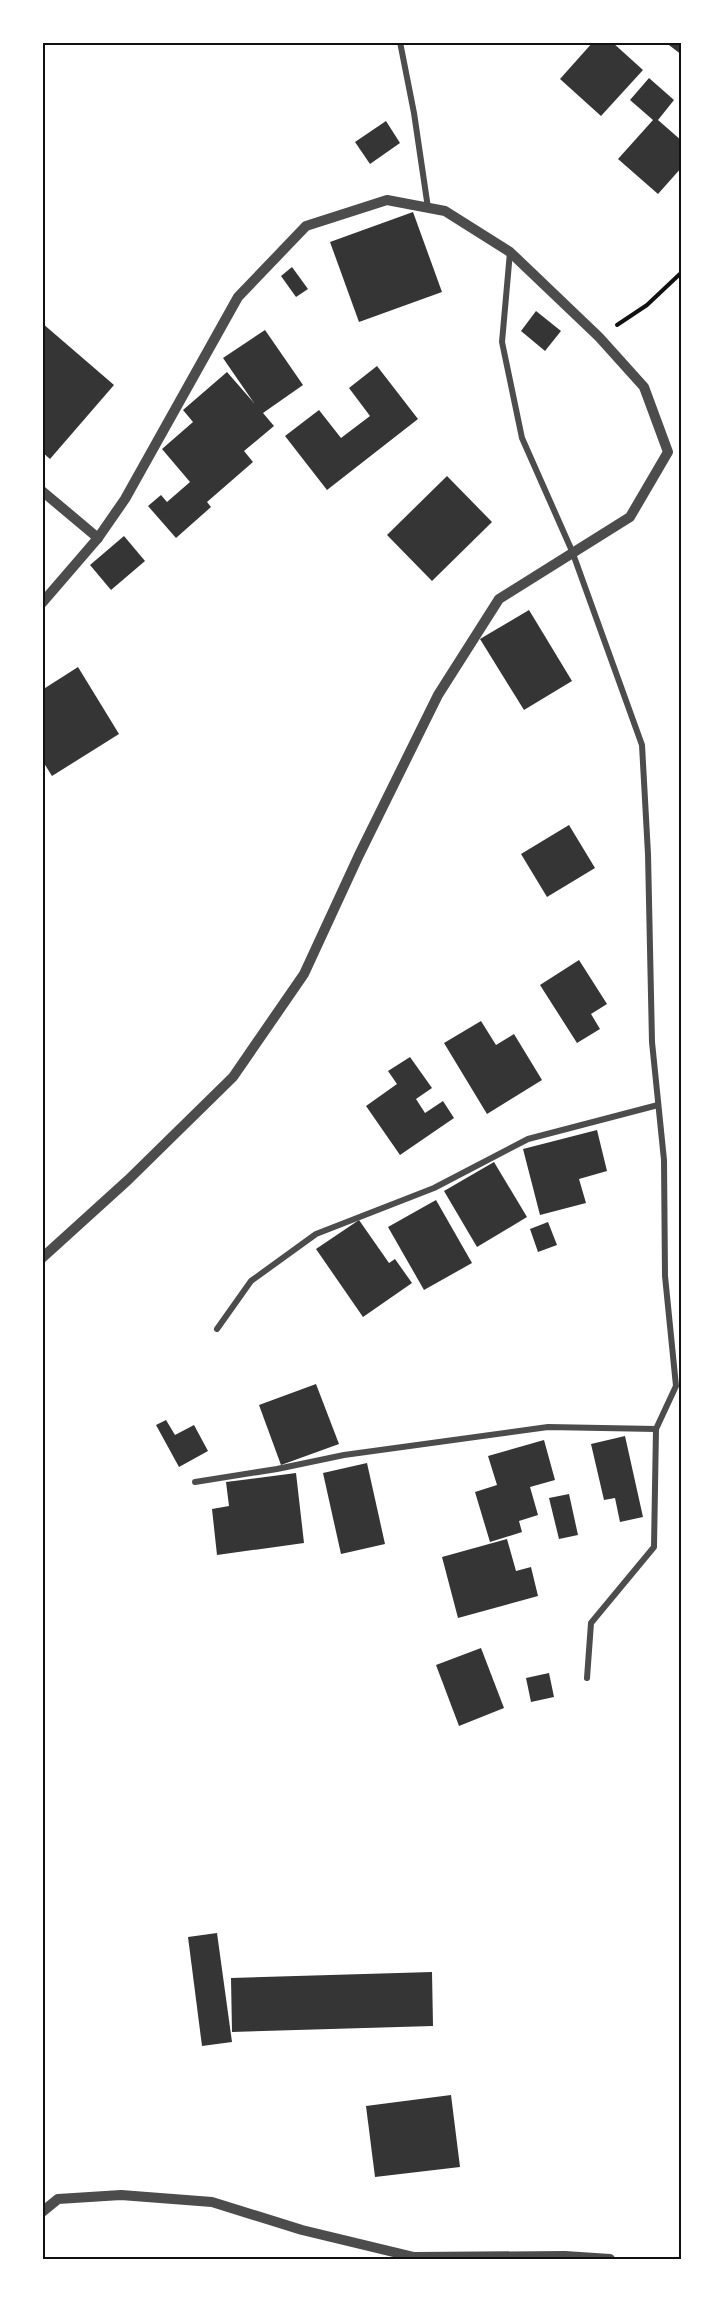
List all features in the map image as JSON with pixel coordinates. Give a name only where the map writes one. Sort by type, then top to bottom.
[{"type":"street","points":[[400,42],[414,113],[428,208]]},
{"type":"street","points":[[42,603],[98,538],[125,499],[238,297],[306,226],[387,200],[445,211],[510,252],[599,337],[644,387],[668,452],[630,517],[499,598],[438,695],[359,855],[304,974],[233,1077],[128,1180],[42,1258]]},
{"type":"street","points":[[510,252],[502,342],[522,438],[572,551],[642,745],[648,854],[652,1042],[664,1160],[665,1276],[676,1386],[656,1429],[654,1547],[591,1623],[586,1678]]},
{"type":"street","points":[[42,491],[98,538]]},
{"type":"street","points":[[217,1329],[251,1281],[316,1234],[434,1188],[528,1139],[658,1105]]},
{"type":"street","points":[[195,1482],[277,1469],[344,1455],[548,1427],[656,1429]]},
{"type":"street","points":[[42,2212],[58,2199],[111,2196],[212,2202],[302,2230],[414,2257],[566,2256],[610,2259]]},
{"type":"path","points":[[599,337],[647,305],[682,272]]},
{"type":"building","points":[[593,42],[612,42],[643,70],[601,116],[560,79]]},
{"type":"building","points":[[665,42],[682,42],[682,55]]},
{"type":"building","points":[[649,78],[674,100],[658,120],[682,141],[682,167],[658,194],[618,159],[653,120],[630,100]]},
{"type":"building","points":[[386,121],[400,143],[370,164],[355,142]]},
{"type":"building","points":[[413,212],[442,292],[359,322],[330,242]]},
{"type":"building","points":[[292,267],[308,289],[296,297],[281,276]]},
{"type":"building","points":[[536,311],[561,331],[545,351],[521,331]]},
{"type":"building","points":[[42,323],[114,385],[50,459],[42,452]]},
{"type":"building","points":[[265,330],[303,385],[263,413],[274,426],[244,451],[253,462],[207,502],[211,507],[176,538],[148,506],[161,495],[167,502],[190,482],[162,449],[193,422],[183,410],[227,372],[254,403],[223,358]]},
{"type":"building","points":[[377,366],[418,419],[327,490],[285,436],[319,410],[341,438],[370,416],[349,388]]},
{"type":"building","points":[[447,476],[492,522],[432,581],[387,535]]},
{"type":"building","points":[[124,536],[145,561],[111,590],[90,565]]},
{"type":"building","points":[[529,610],[572,681],[524,710],[480,639]]},
{"type":"building","points":[[78,667],[119,734],[52,776],[42,760],[42,690]]},
{"type":"building","points":[[569,825],[595,868],[547,897],[521,854]]},
{"type":"building","points":[[579,960],[607,1004],[591,1014],[600,1029],[577,1043],[540,985]]},
{"type":"building","points":[[481,1021],[496,1045],[514,1034],[542,1080],[487,1114],[444,1043]]},
{"type":"building","points":[[410,1057],[432,1088],[416,1099],[425,1113],[443,1101],[454,1118],[400,1155],[366,1106],[397,1084],[388,1071]]},
{"type":"building","points":[[597,1130],[607,1171],[579,1179],[586,1203],[540,1215],[523,1149]]},
{"type":"building","points":[[494,1162],[527,1217],[477,1247],[444,1191]]},
{"type":"building","points":[[436,1200],[472,1263],[424,1290],[388,1227]]},
{"type":"building","points":[[359,1220],[389,1263],[395,1259],[412,1283],[363,1317],[316,1249]]},
{"type":"building","points":[[548,1222],[557,1245],[538,1252],[530,1229]]},
{"type":"building","points":[[316,1384],[339,1444],[281,1465],[259,1405]]},
{"type":"building","points":[[166,1420],[175,1435],[194,1425],[208,1451],[179,1467],[156,1425]]},
{"type":"building","points":[[625,1436],[643,1517],[620,1522],[615,1498],[604,1500],[591,1444]]},
{"type":"building","points":[[544,1440],[555,1480],[530,1487],[538,1515],[519,1521],[522,1532],[490,1542],[475,1492],[497,1485],[488,1456]]},
{"type":"building","points":[[367,1463],[385,1544],[341,1554],[323,1473]]},
{"type":"building","points":[[296,1473],[304,1543],[217,1555],[212,1509],[229,1506],[226,1482]]},
{"type":"building","points":[[569,1494],[578,1535],[559,1539],[549,1498]]},
{"type":"building","points":[[507,1539],[516,1571],[531,1567],[538,1596],[458,1618],[442,1557]]},
{"type":"building","points":[[481,1648],[504,1708],[459,1726],[436,1665]]},
{"type":"building","points":[[549,1673],[554,1697],[531,1702],[526,1678]]},
{"type":"building","points":[[217,1933],[232,2042],[202,2046],[188,1937]]},
{"type":"building","points":[[432,1972],[433,2026],[232,2032],[231,1978]]},
{"type":"building","points":[[451,2095],[460,2167],[375,2177],[366,2106]]}]
